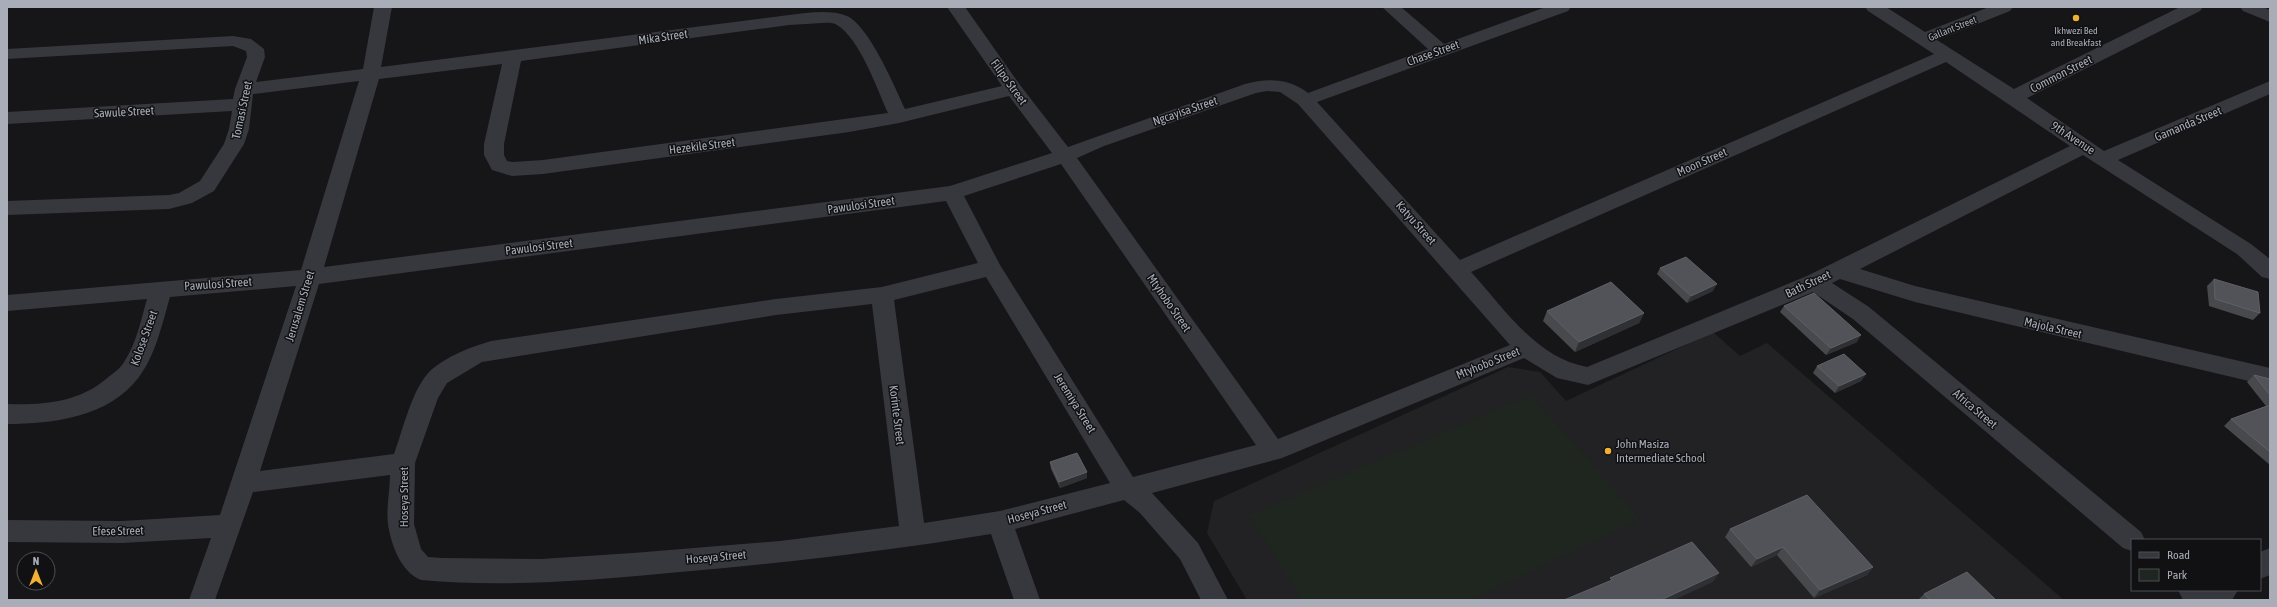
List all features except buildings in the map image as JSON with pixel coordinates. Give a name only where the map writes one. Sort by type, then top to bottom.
[{"type":"street","name":"Filipo Street","points":[[956,7],[1013,89],[1065,156]]},
{"type":"street","points":[[1391,7],[1440,50]]},
{"type":"street","name":"Chase Street","points":[[1305,100],[1562,7]]},
{"type":"street","name":"9th Avenue","points":[[1874,7],[2013,97],[2084,147],[2105,158],[2244,249],[2270,271]]},
{"type":"street","name":"Gallant Street","points":[[1923,39],[2004,7]]},
{"type":"street","name":"Common Street","points":[[2013,97],[2194,7]]},
{"type":"street","points":[[2249,7],[2270,17]]},
{"type":"street","name":"Jerusalem Street","points":[[202,600],[244,483],[310,277],[389,8]]},
{"type":"street","name":"Mika Street","points":[[371,73],[513,57],[789,20],[836,19],[843,20],[854,32],[870,58],[899,117]]},
{"type":"street","name":"Tomasi Street","points":[[7,54],[233,41],[245,43],[255,49],[256,57],[243,97],[239,129],[234,144],[207,186],[185,198],[147,205],[7,208]]},
{"type":"street","name":"Moon Street","points":[[1458,269],[1947,55]]},
{"type":"street","name":"Hezekile Street","points":[[513,57],[494,144],[494,155],[499,165],[512,168],[543,167],[804,133],[899,117],[1013,89]]},
{"type":"street","name":"Sawule Street","points":[[7,118],[243,97],[371,73]]},
{"type":"street","name":"Ngcayisa Street","points":[[1065,156],[1097,142],[1252,88],[1268,84],[1282,85],[1294,91],[1305,100]]},
{"type":"street","name":"Gamanda Street","points":[[2105,158],[2194,122],[2270,87]]},
{"type":"street","name":"Katyu Street","points":[[1305,100],[1458,269],[1526,348]]},
{"type":"street","name":"Bath Street","points":[[1526,348],[1565,372],[1588,376],[1815,282],[2084,147]]},
{"type":"street","name":"Pawulosi Street","points":[[7,303],[161,288],[310,277],[952,193],[1065,156]]},
{"type":"street","name":"Mtyhobo Street","points":[[1065,156],[1273,451]]},
{"type":"street","name":"Jeremiya Street","points":[[952,193],[991,268],[1127,489],[1149,505],[1189,552],[1215,600]]},
{"type":"street","name":"Hoseya Street","points":[[991,268],[882,295],[768,309],[491,350],[474,355],[439,377],[427,395],[403,463],[401,524],[410,554],[421,568],[442,570],[541,571],[780,552],[913,536],[1000,522],[1127,489]]},
{"type":"street","name":"Majola Street","points":[[1838,270],[1915,294],[2270,377]]},
{"type":"street","name":"Africa Street","points":[[1815,282],[1861,313],[2131,539]]},
{"type":"street","name":"Kolose Street","points":[[7,414],[45,414],[80,407],[106,394],[131,371],[140,354],[161,288]]},
{"type":"street","name":"Korinte Street","points":[[882,295],[913,536]]},
{"type":"street","name":"Mtyhobo Street","points":[[1127,489],[1273,451],[1526,348]]},
{"type":"street","points":[[244,483],[403,463]]},
{"type":"street","points":[[1000,522],[1027,600]]},
{"type":"street","name":"Efese Street","points":[[7,531],[122,532],[228,526]]},
{"type":"street","points":[[2261,566],[2270,560]]},
{"type":"street","points":[[2192,591],[2203,600]]},
{"type":"street","points":[[2210,600],[2224,591]]},
{"type":"shaded area","name":"John Masiza Intermediate School","points":[[1713,332],[1740,356],[1767,343],[2064,600],[1247,600],[1207,533],[1214,501],[1508,367],[1540,372],[1566,401]]},
{"type":"green space","points":[[1531,395],[1640,519],[1471,600],[1303,600],[1249,515]]},
{"type":"place","name":"Ikhwezi Bed and Breakfast","points":[[2076,18]]},
{"type":"place","name":"John Masiza Intermediate School","points":[[1608,451]]}]
